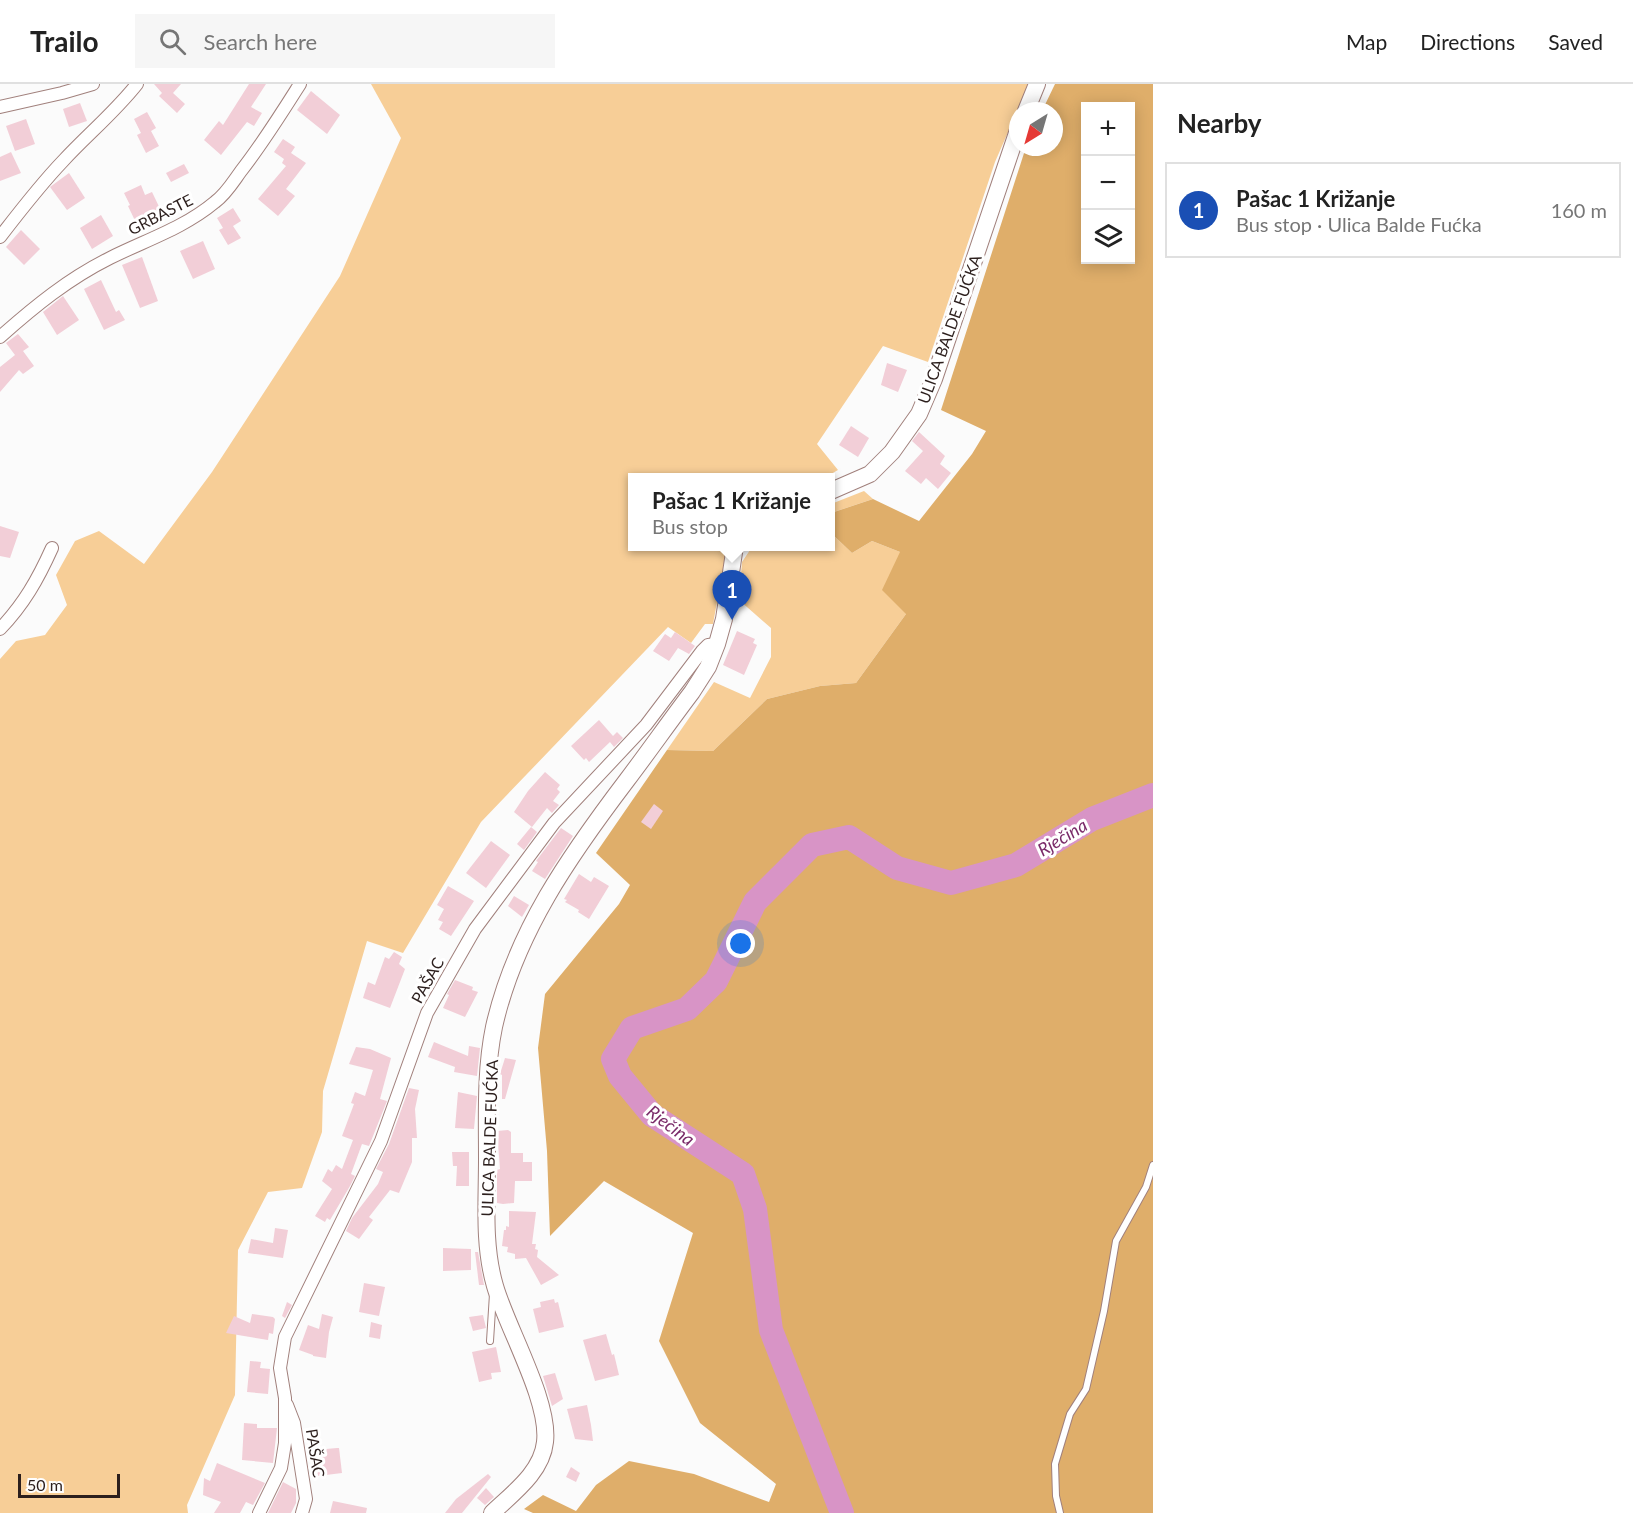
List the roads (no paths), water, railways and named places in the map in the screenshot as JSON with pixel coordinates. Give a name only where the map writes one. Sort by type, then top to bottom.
[{"type":"main road","points":[[1030,102],[1037,84]]},
{"type":"main road","name":"ULICA BALDE FUĆKA","points":[[835,489],[870,474],[892,452],[919,414],[934,379],[1009,156]]},
{"type":"main road","name":"ULICA BALDE FUĆKA","points":[[492,1513],[539,1465],[545,1442],[545,1421],[495,1287],[486,1249],[487,1096],[494,1029],[514,962],[532,921],[573,853],[708,667],[724,619],[734,551]]},
{"type":"street","points":[[0,107],[93,84]]},
{"type":"street","points":[[0,237],[35,192],[124,101],[137,84]]},
{"type":"street","name":"GRBASTE","points":[[0,337],[69,280],[173,229],[216,202],[264,140],[300,84]]},
{"type":"street","points":[[0,629],[27,597],[52,548]]},
{"type":"street","name":"PAŠAC","points":[[259,1513],[281,1468],[285,1443],[285,1398],[280,1368],[285,1337],[381,1141],[427,1013],[475,929],[554,823],[646,725],[702,651],[708,645],[717,644]]},
{"type":"street","name":"PAŠAC","points":[[285,1398],[294,1423],[306,1499],[302,1513]]},
{"type":"lane","points":[[1060,1513],[1056,1496],[1055,1464],[1070,1414],[1086,1389],[1104,1311],[1116,1241],[1146,1187],[1153,1165]]},
{"type":"lane","points":[[490,1341],[491,1300],[495,1287]]},
{"type":"waterway","name":"Rječina","points":[[842,1513],[771,1330],[755,1209],[743,1174],[652,1115],[620,1076],[613,1059],[632,1028],[687,1009],[716,981],[755,902],[812,845],[849,837],[897,868],[951,883],[1016,865],[1092,819],[1153,795]]},
{"type":"place","name":"Pašac 1 Križanje","points":[[732,620]]}]
